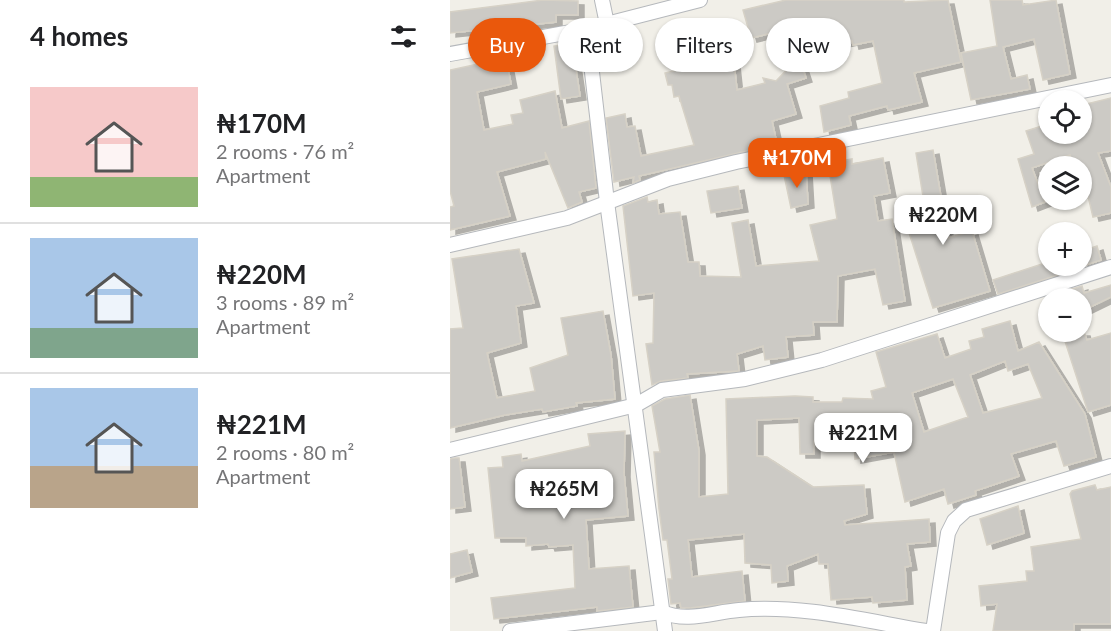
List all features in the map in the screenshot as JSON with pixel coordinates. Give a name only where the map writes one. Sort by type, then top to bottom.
[{"type":"street","points":[[602,0],[606,18]]},
{"type":"street","points":[[630,18],[700,0]]},
{"type":"street","points":[[450,54],[558,34]]},
{"type":"street","points":[[592,72],[664,631]]},
{"type":"street","points":[[450,245],[567,218],[668,179],[736,162],[1111,85]]},
{"type":"street","points":[[450,450],[636,405],[662,390],[745,379],[822,360],[1111,267]]},
{"type":"street","points":[[933,631],[948,533],[954,521],[966,510],[1111,466]]},
{"type":"street","points":[[510,631],[662,612],[675,617],[688,618],[764,608],[835,616],[926,631]]},
{"type":"street","points":[[835,616],[836,631]]},
{"type":"building","points":[[543,0],[578,1],[578,15],[556,15],[556,22],[546,23],[546,18],[468,18],[468,31],[450,33],[450,12]]},
{"type":"building","points":[[786,0],[904,0],[904,2],[948,0],[961,62],[914,73],[922,102],[888,110],[887,106],[849,116],[851,125],[824,132],[820,106],[849,98],[848,92],[882,83],[873,41],[853,45],[851,18],[766,18],[766,34],[754,37],[754,18],[745,18],[743,10]]},
{"type":"building","points":[[990,0],[1022,0],[1023,5],[1056,0],[1070,74],[1043,80],[1034,39],[1003,47],[1011,79],[1027,75],[1030,89],[971,100],[961,53],[997,46]]},
{"type":"building","points":[[558,45],[558,72],[576,72],[580,96],[561,99],[554,46]]},
{"type":"building","points":[[468,66],[468,72],[509,72],[511,84],[477,92],[484,130],[513,124],[511,115],[523,113],[520,100],[555,91],[562,128],[589,121],[596,188],[579,192],[582,202],[568,208],[545,152],[546,159],[497,172],[510,216],[450,230],[450,207],[454,206],[450,191],[450,70]]},
{"type":"building","points":[[735,72],[737,90],[765,83],[763,78],[776,81],[785,72],[804,72],[806,78],[787,84],[796,114],[772,121],[777,144],[639,176],[640,180],[633,183],[634,177],[614,182],[606,118],[625,114],[627,127],[635,126],[641,156],[694,145],[679,96],[674,97],[672,85],[668,85],[665,73]]},
{"type":"building","points":[[1111,98],[1111,151],[1098,153],[1111,187],[1111,213],[1093,217],[1092,156],[1038,156],[1038,166],[1032,168],[1038,184],[1038,205],[1032,207],[1018,159],[1034,154],[1026,131],[1038,127],[1038,144],[1092,144],[1092,103]]},
{"type":"building","points":[[933,150],[948,238],[972,231],[990,291],[933,308],[904,217],[926,215],[916,153]]},
{"type":"building","points":[[883,158],[890,193],[874,196],[878,221],[892,219],[905,301],[883,305],[875,269],[838,276],[837,322],[813,322],[814,335],[786,337],[788,357],[765,360],[763,346],[737,354],[739,371],[687,374],[688,378],[661,381],[652,385],[646,344],[653,343],[654,293],[633,296],[623,206],[647,197],[648,202],[657,200],[659,214],[680,212],[688,262],[699,262],[700,276],[741,277],[732,223],[748,220],[756,266],[819,261],[810,225],[837,219],[828,163],[852,159],[852,164]]},
{"type":"building","points":[[806,170],[808,204],[791,208],[784,175]]},
{"type":"building","points":[[738,186],[742,208],[711,213],[707,191]]},
{"type":"building","points":[[1097,246],[1101,260],[1092,263],[1092,248]]},
{"type":"building","points":[[519,249],[534,303],[516,306],[521,343],[487,353],[497,398],[535,391],[530,368],[568,355],[561,318],[603,311],[611,355],[615,399],[576,403],[577,406],[543,412],[542,409],[505,415],[450,428],[450,329],[463,328],[452,259]]},
{"type":"building","points":[[1038,265],[1038,276],[1055,276],[998,294],[993,280]]},
{"type":"building","points":[[1111,285],[1111,297],[1092,306],[1092,291]]},
{"type":"building","points":[[1010,321],[1018,351],[1039,342],[1085,414],[1096,457],[1064,466],[1056,441],[1011,454],[1019,476],[975,491],[976,495],[948,504],[944,489],[905,502],[894,452],[855,459],[854,443],[814,441],[814,454],[800,454],[799,418],[757,420],[757,456],[767,457],[813,487],[864,485],[867,514],[844,521],[845,525],[929,519],[930,542],[907,544],[911,566],[905,567],[907,600],[873,603],[872,597],[831,600],[828,564],[819,564],[818,554],[787,566],[788,581],[772,583],[771,565],[745,563],[744,534],[688,540],[692,577],[742,571],[745,601],[690,608],[681,608],[680,603],[671,604],[668,579],[672,579],[667,540],[663,540],[654,452],[660,452],[652,406],[665,399],[690,395],[699,451],[699,497],[728,494],[726,399],[795,396],[813,397],[813,402],[842,402],[843,398],[873,399],[871,391],[886,387],[876,352],[937,334],[945,358],[971,349],[969,341],[984,337],[982,329]],"holes":[[[1005,361],[1008,371],[1028,364],[1042,398],[983,413],[970,375]],[[953,379],[968,417],[924,432],[912,393]]]},
{"type":"building","points":[[1111,333],[1111,405],[1088,412],[1065,342],[1092,342],[1092,339]]},
{"type":"building","points":[[625,431],[624,473],[628,516],[586,520],[589,569],[629,566],[633,607],[597,611],[597,607],[494,619],[491,598],[575,588],[573,545],[526,546],[526,538],[495,538],[488,468],[503,467],[502,457],[521,454],[522,461],[590,446],[588,434]]},
{"type":"building","points":[[459,458],[465,507],[450,509],[450,459]]},
{"type":"building","points":[[1095,485],[1097,490],[1111,487],[1111,624],[1074,624],[1074,631],[993,631],[997,604],[981,606],[979,586],[1027,581],[1026,571],[1034,571],[1031,547],[1081,539],[1070,494],[1072,491]]},
{"type":"building","points":[[1018,506],[1024,533],[987,545],[980,519]]},
{"type":"building","points":[[467,550],[472,572],[450,578],[450,554]]}]
